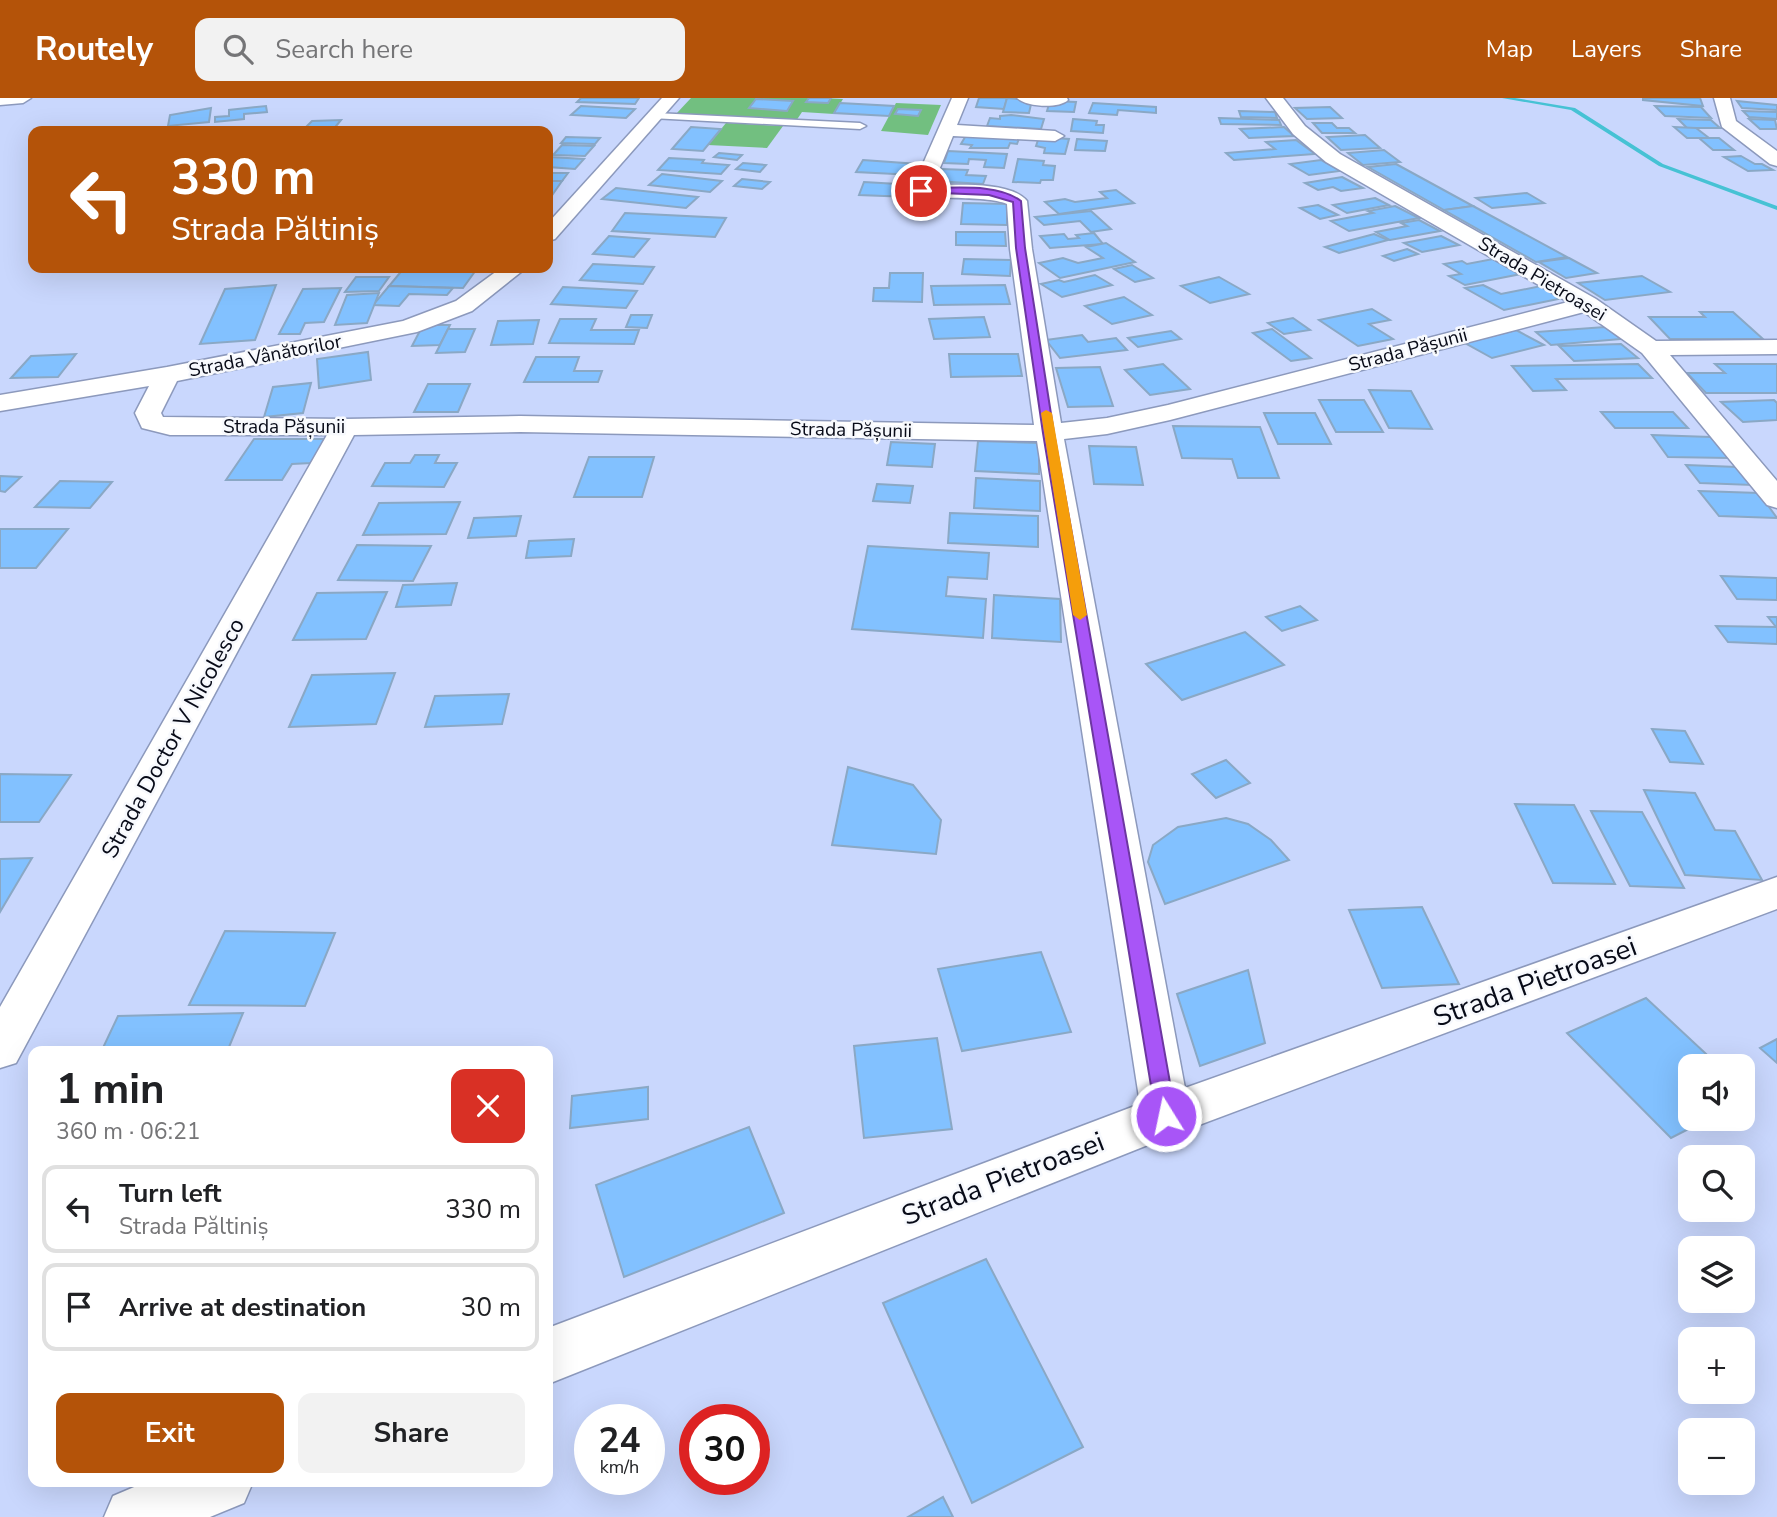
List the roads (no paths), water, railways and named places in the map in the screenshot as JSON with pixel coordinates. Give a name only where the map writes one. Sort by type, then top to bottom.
[{"type":"street","points":[[0,100],[23,98]]},
{"type":"street","points":[[553,229],[671,98]]},
{"type":"street","points":[[960,98],[921,191],[989,192],[1006,195],[1017,201],[1021,248],[1049,433],[1166,1116]]},
{"type":"street","points":[[1025,98],[1060,100]]},
{"type":"street","name":"Strada Pietroasei","points":[[1274,98],[1299,130],[1333,158],[1588,304],[1651,348],[1777,499]]},
{"type":"street","points":[[1722,98],[1728,123],[1777,160]]},
{"type":"street","points":[[945,130],[1055,136]]},
{"type":"street","name":"Strada Vânătorilor","points":[[4,406],[409,327],[464,306],[507,273]]},
{"type":"street","name":"Strada Pășunii","points":[[167,375],[148,413],[151,422],[170,427],[520,424],[1049,433],[1107,426],[1170,412],[1588,304]]},
{"type":"street","points":[[1651,348],[1777,347]]},
{"type":"street","name":"Strada Doctor V Nicolesco","points":[[0,1049],[345,427]]},
{"type":"street","name":"Strada Pietroasei","points":[[553,1354],[1166,1116],[1777,893]]},
{"type":"street","points":[[134,1517],[210,1487]]},
{"type":"lane","points":[[655,116],[860,126]]},
{"type":"waterway","points":[[1505,98],[1573,109],[1661,165],[1777,208]]}]
